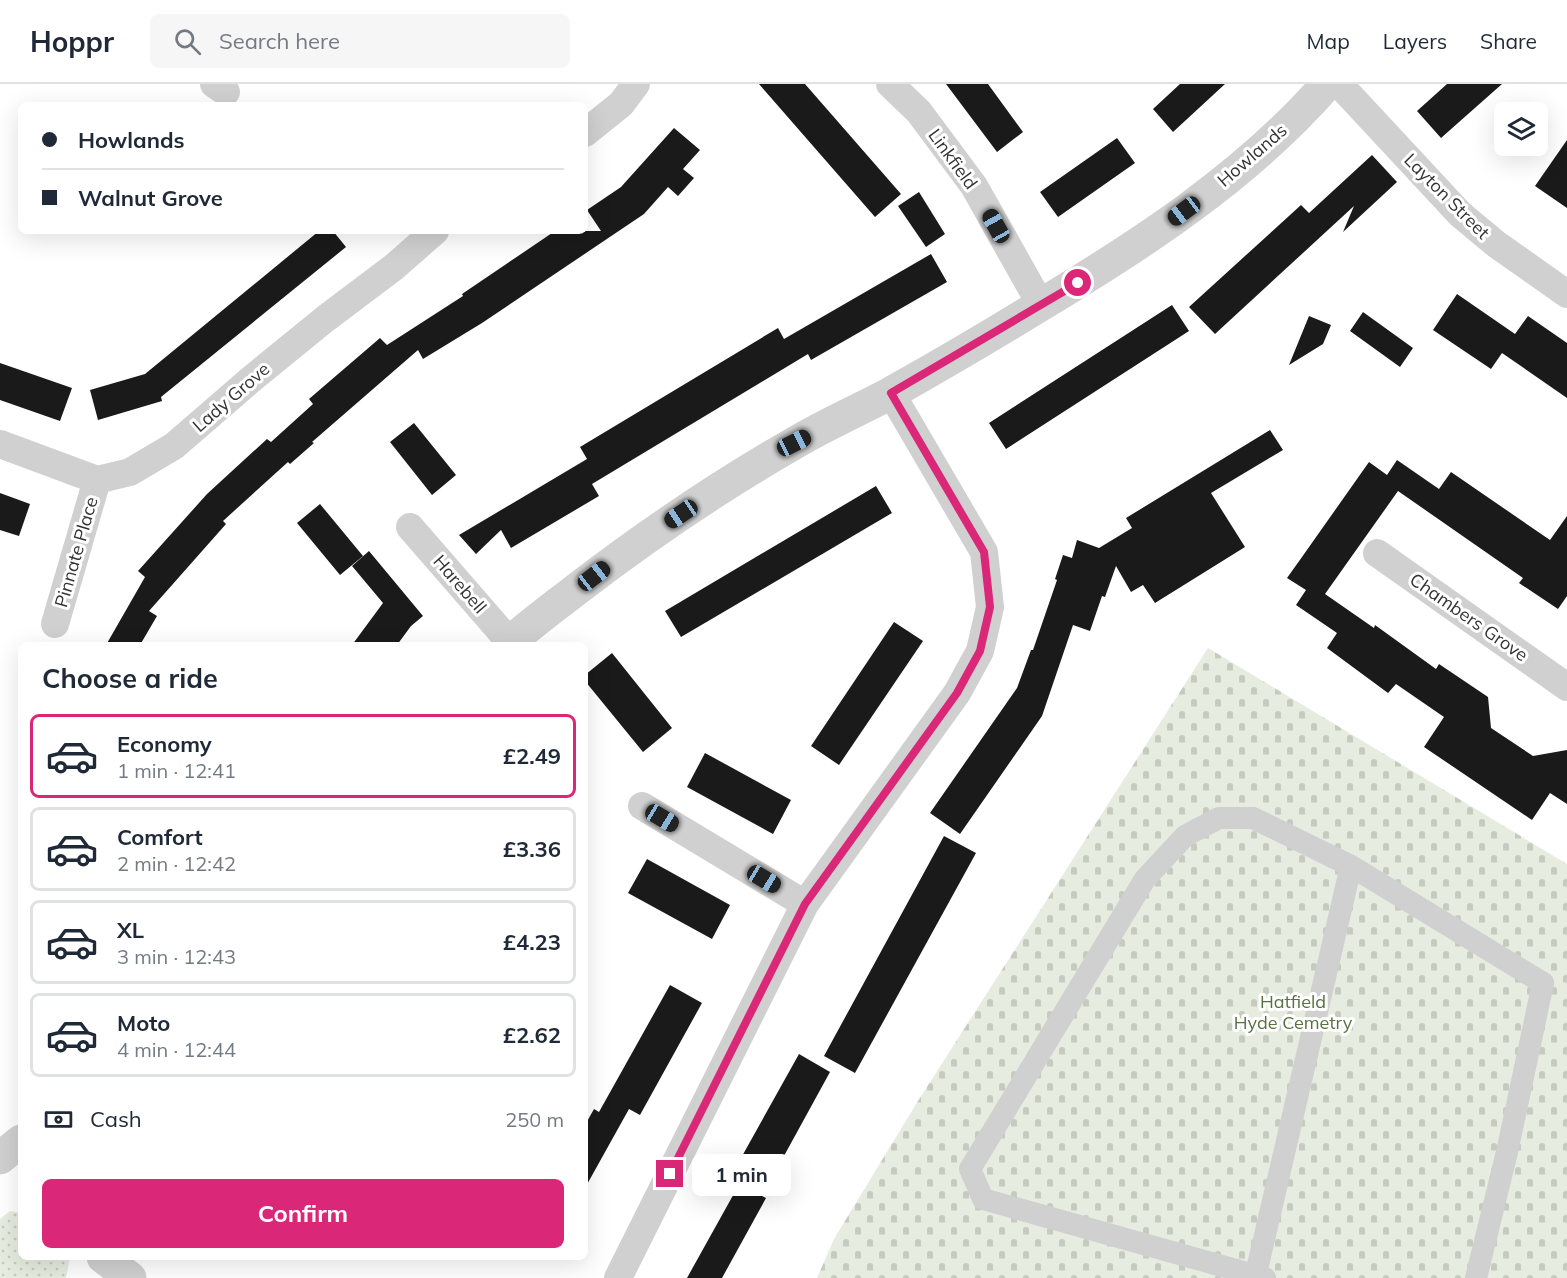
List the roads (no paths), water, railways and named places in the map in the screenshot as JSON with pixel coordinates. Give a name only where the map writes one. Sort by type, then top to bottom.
[{"type":"street","points":[[588,131],[621,104],[636,84]]},
{"type":"street","name":"Linkfield","points":[[890,84],[919,112],[974,186],[1041,305]]},
{"type":"street","name":"Howlands","points":[[509,642],[630,548],[698,502],[794,443],[891,393],[1106,266],[1230,175],[1271,141],[1327,84]]},
{"type":"street","name":"Layton Street","points":[[1339,84],[1460,214],[1496,244],[1567,294]]},
{"type":"street","name":"Lady Grove","points":[[97,480],[130,472],[174,446],[249,381],[394,267],[432,234]]},
{"type":"street","points":[[618,1278],[805,904],[957,693],[980,651],[990,607],[984,552],[891,393]]},
{"type":"street","points":[[0,444],[97,480]]},
{"type":"street","name":"Pinnate Place","points":[[55,624],[97,480]]},
{"type":"street","name":"Harebell","points":[[410,527],[507,642]]},
{"type":"street","name":"Chambers Grove","points":[[1377,553],[1565,680]]},
{"type":"street","points":[[642,806],[805,904]]},
{"type":"street","points":[[1351,866],[1259,1277],[983,1199],[970,1169],[1145,879],[1185,836],[1219,818],[1252,818],[1351,866],[1544,983],[1507,1152],[1476,1278]]},
{"type":"street","points":[[108,1260],[130,1278]]},
{"type":"park label","name":"Hatfield Hyde Cemetry","points":[[1293,1011]]}]
